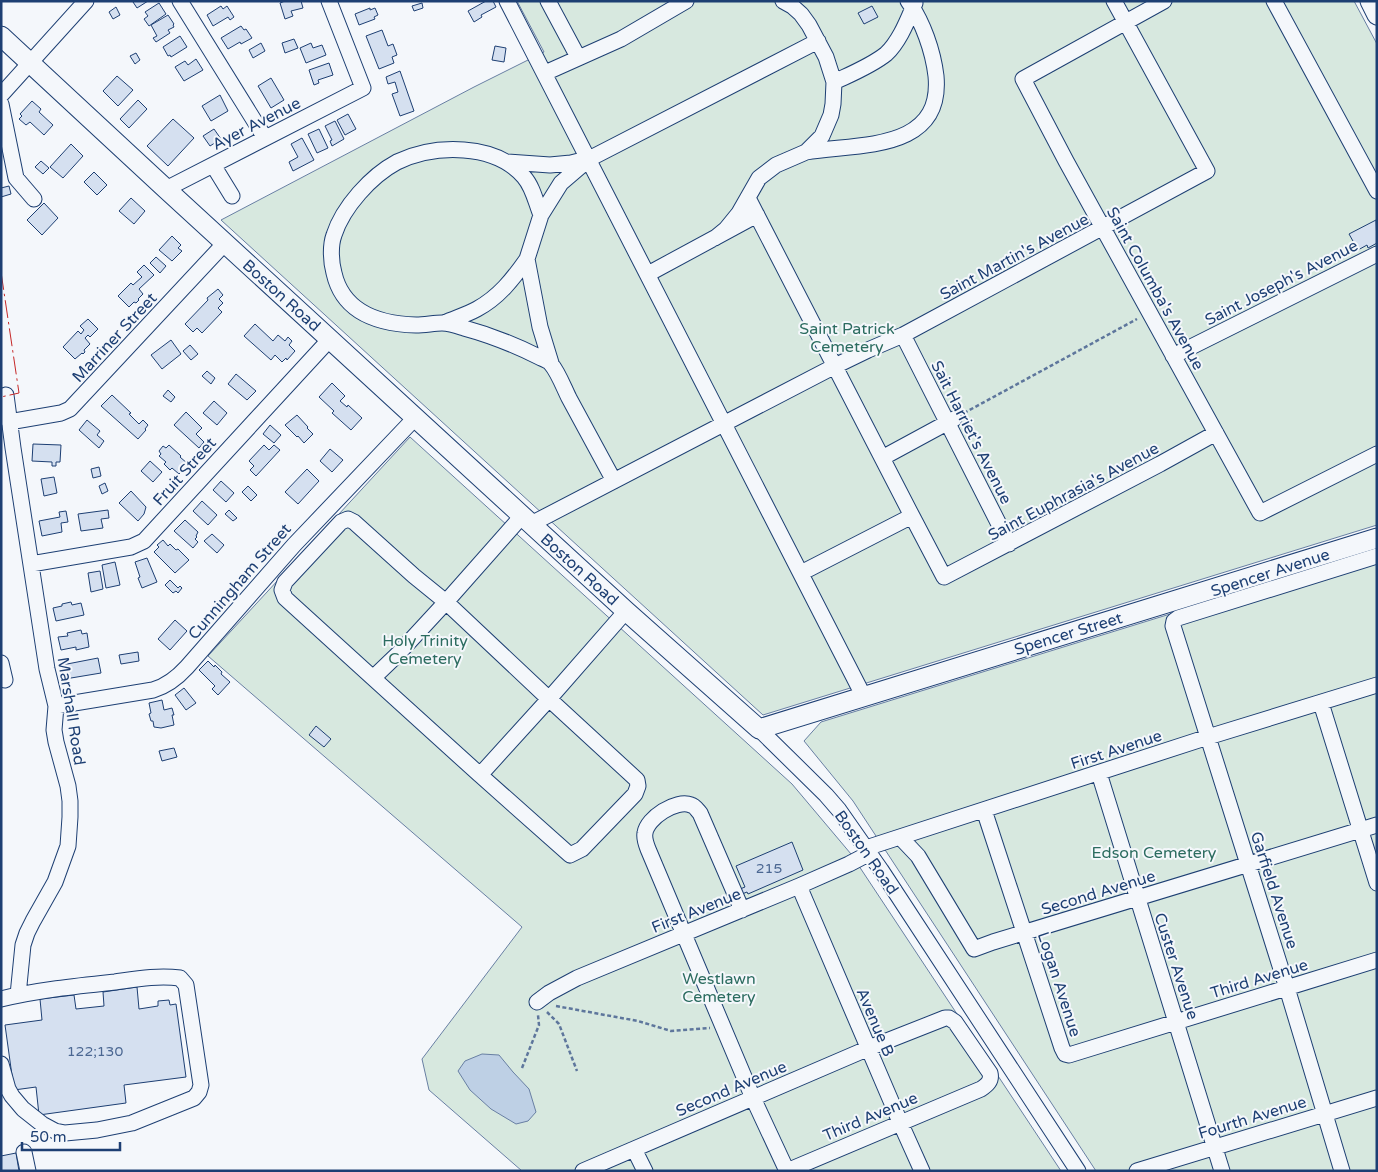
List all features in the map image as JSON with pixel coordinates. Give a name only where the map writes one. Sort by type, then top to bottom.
[{"type":"main road","points":[[1370,1],[1377,15]]},
{"type":"main road","name":"Boston Road","points":[[1,36],[626,611],[759,728]]},
{"type":"main road","name":"Spencer Street","points":[[759,728],[1377,538]]},
{"type":"street","points":[[1,95],[86,1]]},
{"type":"street","points":[[180,1],[266,138]]},
{"type":"street","name":"Ayer Avenue","points":[[166,189],[363,88],[329,1]]},
{"type":"street","points":[[507,1],[864,697]]},
{"type":"street","points":[[548,1],[578,57]]},
{"type":"street","points":[[545,73],[621,39],[686,1]]},
{"type":"street","points":[[1114,1],[1125,22],[1164,1]]},
{"type":"street","points":[[1274,1],[1377,192]]},
{"type":"street","points":[[792,3],[809,25],[818,41],[826,57],[834,82],[833,104],[827,126],[822,136],[806,152]]},
{"type":"street","points":[[834,82],[886,54],[893,45],[912,3]]},
{"type":"street","points":[[715,238],[732,222],[759,178],[790,158],[806,152],[874,144],[902,136],[924,121],[932,110],[936,98],[935,67],[926,36],[912,3]]},
{"type":"street","name":"Saint Columba's Avenue","points":[[1125,22],[1023,79],[1102,228],[1260,512],[1377,454]]},
{"type":"street","name":"Saint Martin's Avenue","points":[[527,520],[614,481],[835,366],[903,335],[1207,171],[1125,22]]},
{"type":"street","points":[[541,215],[525,177],[507,162],[490,154],[463,150],[443,150],[418,155],[397,162],[374,178],[359,194],[333,236],[331,252],[334,273],[345,298],[360,312],[378,320],[396,324],[418,325],[444,323],[476,310],[505,288],[517,274],[527,259],[541,215],[561,183],[589,159],[818,41]]},
{"type":"street","points":[[1,104],[16,178],[34,199]]},
{"type":"street","points":[[507,162],[550,165],[589,159]]},
{"type":"street","points":[[213,165],[232,196]]},
{"type":"street","points":[[748,198],[912,516],[801,573]]},
{"type":"street","points":[[648,274],[757,215]]},
{"type":"street","name":"Marriner Street","points":[[10,422],[61,413],[70,409],[225,243]]},
{"type":"street","name":"Saint Joseph's Avenue","points":[[1173,356],[1377,254]]},
{"type":"street","points":[[527,259],[540,327],[551,363],[614,481]]},
{"type":"street","points":[[444,323],[489,335],[520,347],[551,363]]},
{"type":"street","name":"Sait Harriet's Avenue","points":[[903,335],[951,421],[1009,544]]},
{"type":"street","name":"Fruit Street","points":[[30,564],[131,547],[144,540],[330,339]]},
{"type":"street","name":"Marshall Road","points":[[6,395],[30,564],[47,669],[56,706],[54,730],[70,801],[68,846],[55,882],[33,921],[23,945],[18,995]]},
{"type":"street","name":"Cunningham Street","points":[[56,706],[147,691],[172,682],[304,534],[415,418]]},
{"type":"street","points":[[882,458],[951,421]]},
{"type":"street","name":"Saint Euphrasia's Avenue","points":[[912,516],[944,577],[1152,469],[1216,433]]},
{"type":"street","points":[[348,519],[354,522],[446,602],[637,780],[638,786],[635,794],[582,849],[570,855],[373,678],[285,598],[282,590],[285,582],[341,522],[348,519]]},
{"type":"street","points":[[373,678],[527,520]]},
{"type":"street","name":"Spencer Avenue","points":[[1174,621],[1178,618],[1377,556]]},
{"type":"street","points":[[480,775],[549,700],[626,611]]},
{"type":"street","name":"Garfield Avenue","points":[[1174,621],[1173,626],[1287,988],[1342,1171]]},
{"type":"street","points":[[1,663],[5,680]]},
{"type":"street","name":"First Avenue","points":[[537,1002],[577,978],[799,886],[849,864],[868,850],[900,837],[1208,737],[1377,685]]},
{"type":"street","points":[[1321,702],[1377,883]]},
{"type":"street","name":"Boston Road","points":[[759,728],[839,810],[868,850],[1078,1171]]},
{"type":"street","name":"Custer Avenue","points":[[1098,773],[1222,1171]]},
{"type":"street","points":[[742,910],[700,813],[693,805],[685,804],[673,807],[656,815],[647,826],[644,835],[648,849],[753,1098],[787,1171]]},
{"type":"street","name":"Logan Avenue","points":[[984,810],[1065,1054]]},
{"type":"street","name":"Second Avenue","points":[[918,856],[974,949],[1377,825]]},
{"type":"street","points":[[918,856],[921,830]]},
{"type":"street","points":[[900,837],[918,856]]},
{"type":"street","name":"Avenue B","points":[[799,886],[922,1171]]},
{"type":"street","name":"Third Avenue","points":[[1065,1054],[1070,1055],[1377,960]]},
{"type":"street","points":[[1,999],[92,984],[153,977],[169,976],[180,978],[186,985],[200,1085],[199,1092],[194,1098],[132,1123],[97,1130],[65,1133],[55,1131],[42,1124],[22,1108],[8,1088],[1,1064]]},
{"type":"street","name":"Second Avenue","points":[[583,1171],[869,1048],[945,1018],[955,1022],[990,1073],[991,1078]]},
{"type":"street","name":"Third Avenue","points":[[787,1171],[981,1089],[989,1083],[991,1078]]},
{"type":"street","name":"Fourth Avenue","points":[[1136,1171],[1377,1098]]},
{"type":"street","points":[[634,1149],[645,1171]]},
{"type":"street","points":[[24,1152],[28,1171]]},
{"type":"path","points":[[951,421],[1150,312]]},
{"type":"path","points":[[537,1002],[638,1021],[671,1031],[724,1027]]},
{"type":"path","points":[[522,1068],[539,1024],[537,1002]]},
{"type":"path","points":[[537,1002],[558,1024],[577,1071]]},
{"type":"green space","name":"Saint Patrick Cemetery","points":[[517,1],[1354,1],[1377,44],[1377,525],[763,715],[221,220],[544,52]]},
{"type":"green space","points":[[410,437],[792,784],[851,854],[1061,1171],[522,1171],[429,1090],[422,1059],[522,927],[208,656]]},
{"type":"green space","name":"Edson Cemetery","points":[[1377,550],[1377,1171],[1096,1171],[853,801],[804,741],[821,722]]},
{"type":"water","points":[[482,1054],[499,1055],[529,1089],[536,1112],[528,1121],[516,1124],[491,1109],[470,1090],[458,1071],[465,1061]]},
{"type":"building","points":[[148,1],[137,8],[133,2]]},
{"type":"building","points":[[285,1],[301,1],[303,8],[291,11],[293,16],[285,19],[280,3]]},
{"type":"building","points":[[486,1],[493,1],[496,7],[481,15],[482,17],[474,22],[468,11]]},
{"type":"building","points":[[159,3],[166,14],[149,26],[144,19],[148,16],[145,12]]},
{"type":"building","points":[[422,3],[423,8],[414,11],[412,6]]},
{"type":"building","points":[[221,6],[223,9],[227,6],[234,17],[230,20],[228,17],[213,26],[207,15]]},
{"type":"building","points":[[872,6],[878,17],[864,24],[858,13]]},
{"type":"building","points":[[116,7],[120,15],[113,19],[109,12]]},
{"type":"building","points":[[370,8],[370,10],[375,8],[378,15],[374,17],[375,19],[359,25],[355,14]]},
{"type":"building","points":[[168,15],[174,27],[168,30],[170,33],[156,42],[153,38],[157,36],[151,25]]},
{"type":"building","points":[[241,26],[244,30],[246,29],[252,38],[228,49],[221,38]]},
{"type":"building","points":[[382,30],[388,46],[393,44],[397,55],[392,57],[394,63],[379,69],[366,36]]},
{"type":"building","points":[[180,36],[187,47],[171,57],[170,55],[168,56],[163,47]]},
{"type":"building","points":[[294,39],[298,48],[285,53],[282,43]]},
{"type":"building","points":[[261,43],[265,51],[253,58],[249,50]]},
{"type":"building","points":[[311,43],[313,48],[322,45],[326,55],[306,63],[300,48]]},
{"type":"building","points":[[495,46],[506,48],[504,62],[492,60]]},
{"type":"building","points":[[136,53],[140,60],[135,64],[130,56]]},
{"type":"building","points":[[196,59],[203,70],[184,81],[175,67],[185,61],[188,65]]},
{"type":"building","points":[[329,63],[333,75],[318,80],[319,83],[314,85],[309,70]]},
{"type":"building","points":[[400,71],[414,111],[400,116],[392,94],[398,92],[395,82],[388,84],[386,77]]},
{"type":"building","points":[[117,76],[133,90],[118,106],[103,91]]},
{"type":"building","points":[[271,78],[284,100],[271,108],[258,86]]},
{"type":"building","points":[[220,95],[228,111],[211,121],[202,106]]},
{"type":"building","points":[[138,100],[147,109],[129,128],[120,119]]},
{"type":"building","points":[[32,101],[41,109],[39,112],[53,125],[44,135],[30,122],[26,125],[19,119],[22,116],[20,114]]},
{"type":"building","points":[[348,114],[356,129],[345,135],[337,120]]},
{"type":"building","points":[[173,119],[194,138],[168,166],[147,146]]},
{"type":"building","points":[[335,121],[344,139],[332,146],[330,141],[332,140],[325,126]]},
{"type":"building","points":[[214,129],[221,139],[210,146],[203,136]]},
{"type":"building","points":[[319,129],[328,148],[317,153],[308,134]]},
{"type":"building","points":[[302,138],[314,160],[293,171],[289,162],[298,157],[291,144]]},
{"type":"building","points":[[71,144],[83,156],[63,178],[50,167]]},
{"type":"building","points":[[41,161],[49,168],[43,174],[35,167]]},
{"type":"building","points":[[94,172],[107,185],[97,195],[84,182]]},
{"type":"building","points":[[9,186],[11,194],[1,197],[1,188]]},
{"type":"building","points":[[131,198],[145,211],[134,224],[119,211]]},
{"type":"building","points":[[44,203],[58,218],[42,235],[27,220]]},
{"type":"building","points":[[1376,220],[1377,243],[1368,248],[1367,245],[1358,250],[1349,234]]},
{"type":"building","points":[[172,236],[181,245],[178,248],[182,251],[172,261],[159,250]]},
{"type":"building","points":[[156,257],[166,266],[160,273],[150,263]]},
{"type":"building","points":[[144,265],[154,275],[139,289],[143,294],[139,300],[129,307],[118,296],[131,283],[133,285],[142,277],[137,272]]},
{"type":"building","points":[[218,289],[223,295],[219,299],[223,303],[218,308],[222,312],[202,333],[197,328],[193,332],[185,324],[208,300],[207,298]]},
{"type":"building","points":[[88,319],[98,329],[90,337],[88,335],[85,338],[90,344],[83,354],[75,359],[63,347],[78,331],[81,334],[84,330],[80,326]]},
{"type":"building","points":[[255,324],[273,341],[278,335],[285,341],[288,337],[292,341],[289,345],[295,351],[287,360],[286,358],[282,362],[275,355],[271,360],[244,336]]},
{"type":"building","points":[[171,340],[181,354],[162,369],[151,355]]},
{"type":"building","points":[[190,345],[198,354],[191,360],[183,351]]},
{"type":"building","points":[[207,371],[215,378],[211,384],[202,376]]},
{"type":"building","points":[[236,374],[256,391],[247,400],[228,384]]},
{"type":"building","points":[[332,383],[345,396],[340,401],[347,407],[348,405],[362,418],[351,430],[332,413],[334,411],[319,397]]},
{"type":"building","points":[[168,390],[175,397],[171,402],[163,396]]},
{"type":"building","points":[[112,395],[131,413],[129,414],[139,424],[143,420],[148,425],[138,439],[101,406]]},
{"type":"building","points":[[214,401],[227,413],[217,425],[203,413]]},
{"type":"building","points":[[186,412],[202,428],[196,434],[204,442],[199,448],[174,425]]},
{"type":"building","points":[[297,415],[313,434],[304,443],[285,425]]},
{"type":"building","points":[[87,420],[100,431],[97,435],[104,441],[99,448],[79,430]]},
{"type":"building","points":[[270,425],[281,435],[274,443],[263,434]]},
{"type":"building","points":[[33,444],[61,445],[60,462],[56,462],[56,466],[52,466],[52,462],[32,461]]},
{"type":"building","points":[[169,445],[188,464],[179,474],[172,468],[170,470],[164,464],[166,462],[159,456],[161,454],[159,451],[163,446],[166,448]]},
{"type":"building","points":[[264,445],[269,450],[274,445],[280,450],[256,476],[250,470],[254,466],[249,461]]},
{"type":"building","points":[[330,449],[343,460],[332,472],[320,461]]},
{"type":"building","points":[[150,461],[162,472],[153,482],[141,471]]},
{"type":"building","points":[[99,467],[101,476],[93,478],[91,469]]},
{"type":"building","points":[[307,469],[319,481],[298,504],[285,492]]},
{"type":"building","points":[[54,477],[57,493],[44,496],[41,479]]},
{"type":"building","points":[[221,481],[234,493],[226,502],[213,490]]},
{"type":"building","points":[[105,483],[108,491],[102,494],[99,486]]},
{"type":"building","points":[[248,486],[257,495],[251,501],[242,492]]},
{"type":"building","points":[[131,491],[146,507],[144,514],[138,521],[119,503]]},
{"type":"building","points":[[202,501],[217,515],[208,525],[193,511]]},
{"type":"building","points":[[108,510],[109,518],[101,519],[103,528],[81,531],[78,514]]},
{"type":"building","points":[[229,510],[237,518],[233,521],[225,514]]},
{"type":"building","points":[[66,511],[68,522],[61,523],[62,532],[42,536],[39,521],[60,517],[59,512]]},
{"type":"building","points":[[185,520],[198,532],[195,539],[198,542],[193,548],[174,531]]},
{"type":"building","points":[[212,534],[224,545],[217,553],[204,541]]},
{"type":"building","points":[[163,540],[168,546],[170,544],[176,550],[178,549],[189,560],[175,573],[154,552],[159,547],[157,545]]},
{"type":"building","points":[[147,558],[157,582],[142,588],[135,562]]},
{"type":"building","points":[[115,562],[120,585],[106,588],[102,565]]},
{"type":"building","points":[[100,571],[103,589],[91,592],[88,573]]},
{"type":"building","points":[[170,580],[178,588],[180,586],[182,588],[178,593],[176,591],[173,593],[165,585]]},
{"type":"building","points":[[71,602],[72,605],[81,603],[84,615],[56,621],[53,608]]},
{"type":"building","points":[[175,620],[187,631],[170,650],[158,639]]},
{"type":"building","points":[[81,630],[82,634],[87,633],[89,647],[76,650],[76,647],[61,650],[58,637],[68,636],[67,633]]},
{"type":"building","points":[[138,652],[139,661],[121,664],[119,655]]},
{"type":"building","points":[[98,658],[101,673],[65,679],[62,665]]},
{"type":"building","points":[[208,661],[214,667],[215,665],[230,682],[218,695],[212,689],[215,686],[199,670]]},
{"type":"building","points":[[184,688],[196,703],[186,710],[175,695]]},
{"type":"building","points":[[162,700],[164,710],[172,708],[174,725],[161,728],[154,727],[149,714],[151,713],[149,703]]},
{"type":"building","points":[[316,726],[331,739],[324,747],[309,735]]},
{"type":"building","points":[[174,748],[177,757],[162,761],[159,751]]},
{"type":"building","points":[[792,842],[803,870],[748,894],[747,892],[737,896],[735,891],[745,887],[736,866]]},
{"type":"building","points":[[137,987],[139,1009],[158,1006],[158,1001],[169,1000],[170,1005],[176,1004],[186,1077],[124,1085],[126,1103],[39,1115],[36,1087],[14,1090],[5,1025],[42,1020],[40,999],[74,995],[76,1009],[104,1006],[103,992]]},
{"type":"building","points":[[16,1153],[19,1171],[1,1171],[1,1156]]},
{"type":"power","points":[[1,272],[19,393],[1,397]]},
{"type":"park label","name":"Holy Trinity Cemetery","points":[[425,649]]},
{"type":"park label","name":"Westlawn Cemetery","points":[[719,987]]}]
